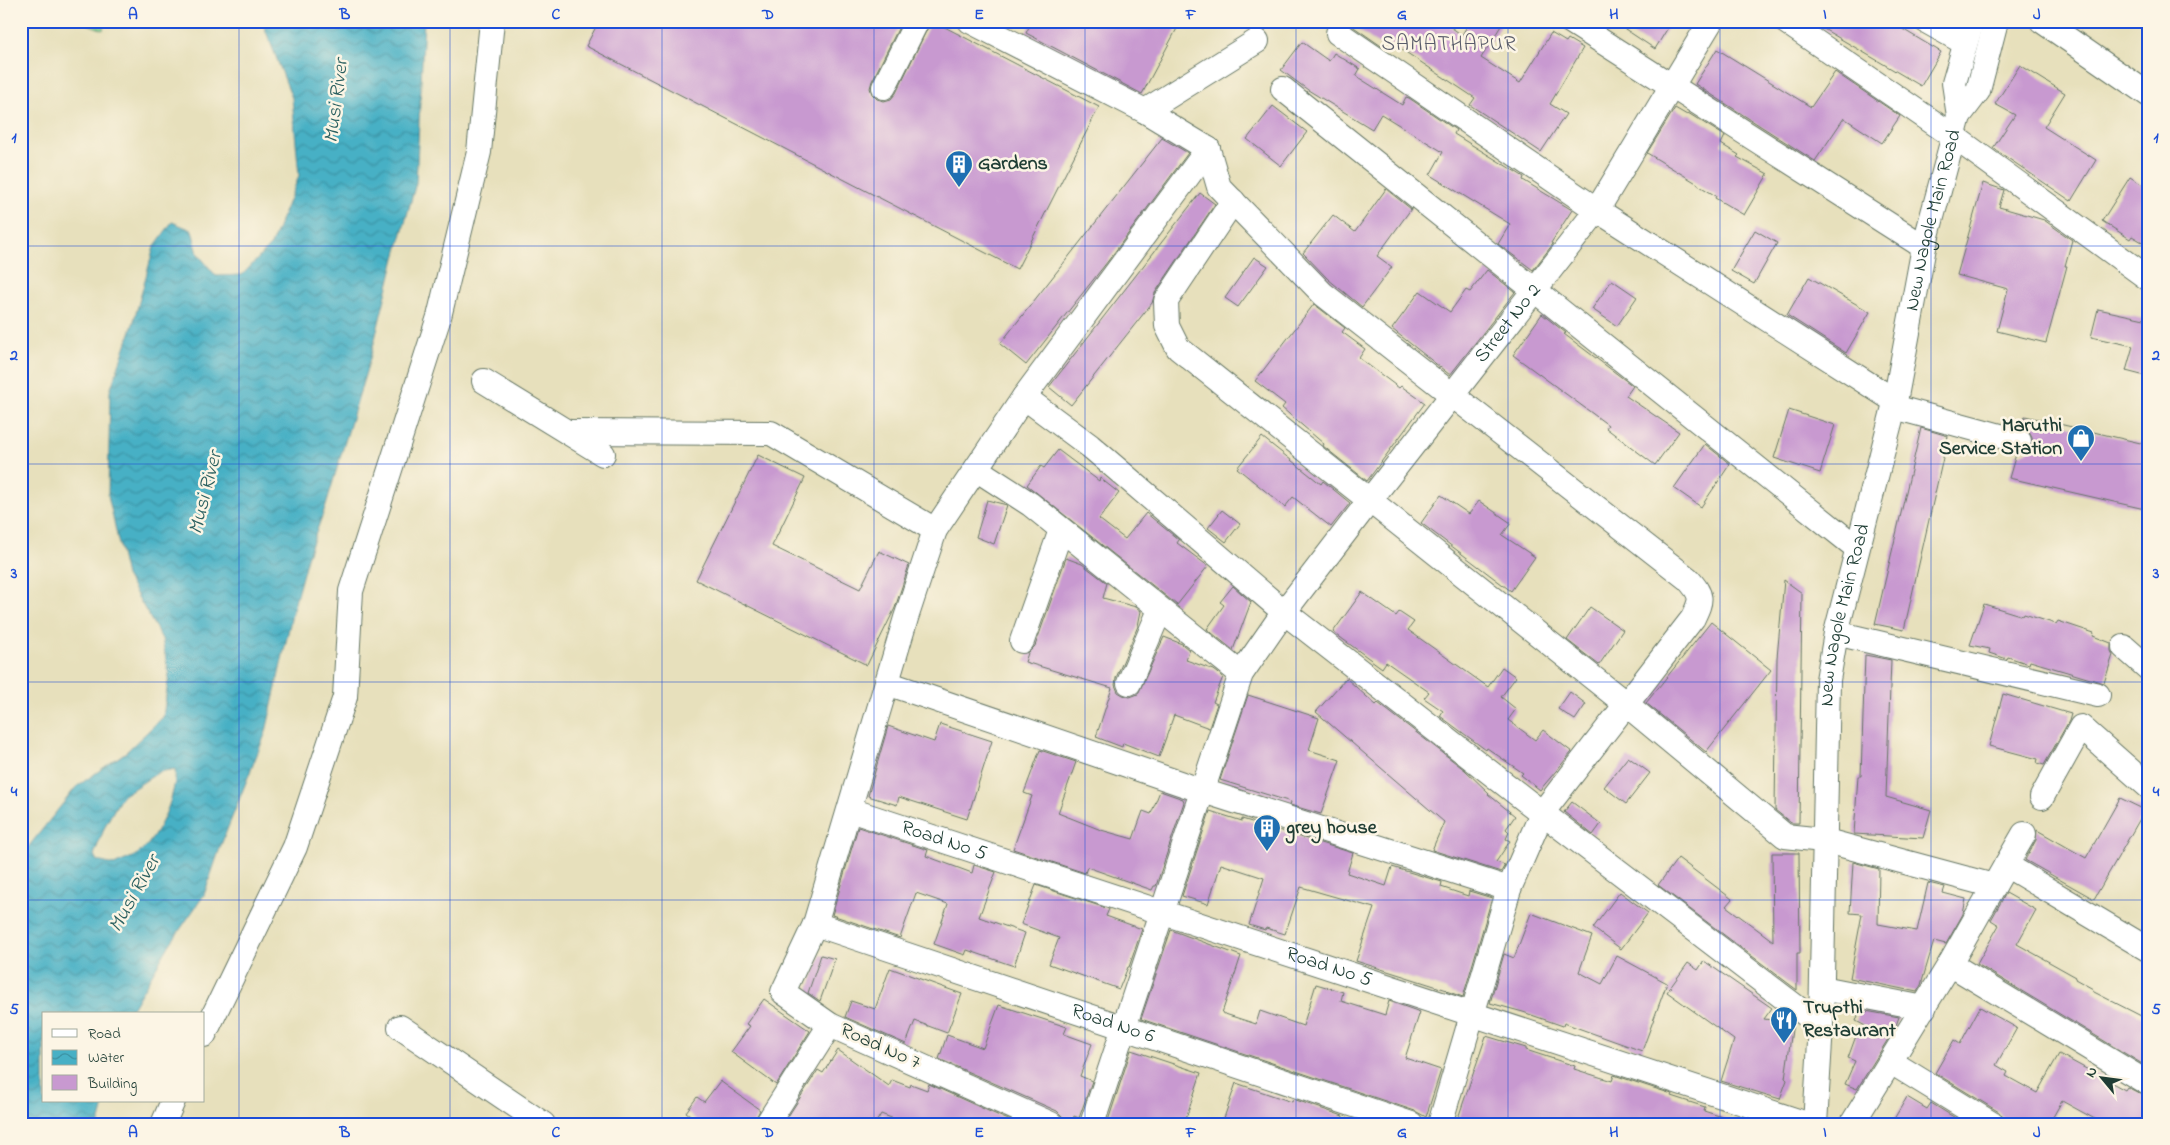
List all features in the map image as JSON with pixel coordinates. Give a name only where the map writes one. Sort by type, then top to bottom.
[{"type":"street","points":[[205,1033],[295,847],[345,697],[351,591],[440,317],[479,152],[492,21]]},
{"type":"street","points":[[884,87],[917,21]]},
{"type":"street","points":[[970,21],[1145,111],[1208,149],[1219,187],[1323,294],[1688,579],[1699,592],[1701,602],[1693,618],[1542,813],[1509,889],[1440,1124]]},
{"type":"street","points":[[1570,21],[1924,247]]},
{"type":"street","name":"Street No 2","points":[[1092,1124],[1241,674],[1284,612],[1453,394],[1536,291],[1597,210],[1710,21]]},
{"type":"street","points":[[1785,21],[1956,126],[2149,279]]},
{"type":"street","points":[[1926,21],[1968,32]]},
{"type":"street","name":"New Nagole Main Road","points":[[1815,1124],[1821,1026],[1823,840],[1828,680],[1836,633],[1894,404],[1924,247],[1956,126],[1978,91],[1996,21]]},
{"type":"street","points":[[2042,21],[2149,94]]},
{"type":"street","name":"New Nagole Main Road","points":[[1956,126],[1954,83],[1968,32]]},
{"type":"street","points":[[1338,33],[1597,210],[1894,404],[2019,441]]},
{"type":"street","points":[[1145,111],[1257,41]]},
{"type":"street","points":[[1283,89],[1857,548]]},
{"type":"street","points":[[815,924],[906,618],[935,530],[1024,397],[1208,149]]},
{"type":"street","points":[[1233,201],[1166,301],[1167,326],[1178,348],[1626,704],[1785,836],[1823,840],[1994,886]]},
{"type":"street","points":[[484,381],[603,454]]},
{"type":"street","points":[[1024,397],[1090,446],[1284,612],[1542,813],[1821,1026]]},
{"type":"street","points":[[568,432],[771,432],[935,530]]},
{"type":"street","points":[[976,469],[1030,504],[1241,674]]},
{"type":"street","points":[[1022,641],[1061,530]]},
{"type":"street","points":[[1129,683],[1160,610]]},
{"type":"street","points":[[1836,633],[2098,695]]},
{"type":"street","points":[[2124,647],[2149,669]]},
{"type":"street","points":[[887,683],[1203,791],[1509,889]]},
{"type":"street","points":[[2042,797],[2081,727],[2149,788]]},
{"type":"street","name":"Road No 5","points":[[850,810],[1807,1124]]},
{"type":"street","points":[[1852,1124],[1924,1008],[2024,834]]},
{"type":"street","points":[[2006,865],[2149,950]]},
{"type":"street","name":"Road No 7","points":[[815,924],[783,992],[830,1025],[1051,1124]]},
{"type":"street","name":"Road No 6","points":[[815,924],[1411,1124]]},
{"type":"street","points":[[1950,964],[2149,1084]]},
{"type":"street","points":[[1822,988],[1924,1008]]},
{"type":"street","points":[[767,1124],[830,1025]]},
{"type":"street","points":[[400,1027],[543,1124]]},
{"type":"street","points":[[1891,1062],[1992,1124]]},
{"type":"street","points":[[163,1124],[173,1102]]},
{"type":"green space","points":[[80,21],[104,21],[103,30]]},
{"type":"water","name":"Musi River","points":[[262,21],[424,21],[416,183],[371,355],[326,505],[307,558],[293,610],[266,732],[221,845],[204,895],[170,944],[130,1012],[42,1012],[42,1102],[105,1102],[99,1124],[21,1124],[21,856],[76,787],[126,752],[163,717],[169,675],[162,639],[126,576],[108,495],[110,391],[133,324],[154,247],[172,222],[192,230],[198,254],[216,276],[242,275],[271,245],[299,176],[292,98]],"holes":[[[175,769],[173,790],[160,826],[139,853],[114,865],[97,861],[94,855],[106,824],[122,796],[159,772]]]},
{"type":"building","name":"Gardens","points":[[599,21],[902,21],[870,88],[872,94],[877,99],[884,101],[891,99],[896,93],[931,21],[933,21],[1099,107],[1017,269],[586,46]]},
{"type":"building","points":[[1032,21],[1181,21],[1142,94],[1026,33]]},
{"type":"building","points":[[1345,21],[1442,21],[1462,35],[1470,21],[1504,21],[1481,58],[1520,83],[1551,33],[1566,42],[1568,39],[1583,48],[1550,104],[1566,114],[1541,152],[1470,105],[1475,98],[1392,43],[1387,50]]},
{"type":"building","points":[[1613,21],[1672,21],[1655,49]]},
{"type":"building","points":[[1810,21],[1889,21],[1941,52],[1921,86]]},
{"type":"building","points":[[1302,42],[1329,61],[1334,53],[1360,69],[1356,76],[1402,105],[1406,97],[1409,98],[1456,130],[1454,134],[1524,177],[1523,180],[1572,210],[1551,243],[1553,244],[1533,270],[1498,244],[1510,224],[1430,175],[1443,152],[1381,114],[1372,129],[1308,90],[1281,70]]},
{"type":"building","points":[[1717,49],[1811,107],[1835,72],[1900,116],[1882,143],[1844,118],[1815,161],[1695,84]]},
{"type":"building","points":[[2020,65],[2065,93],[2044,127],[2096,160],[2071,201],[1993,148],[2015,115],[1995,104]]},
{"type":"building","points":[[1273,106],[1307,132],[1281,166],[1247,139]]},
{"type":"building","points":[[1675,108],[1687,115],[1688,113],[1725,136],[1721,144],[1739,155],[1737,157],[1768,174],[1744,215],[1647,153]]},
{"type":"building","points":[[1162,138],[1188,153],[1108,261],[1026,365],[1000,344]]},
{"type":"building","points":[[2130,177],[2149,189],[2149,246],[2132,236],[2130,239],[2102,221]]},
{"type":"building","points":[[1983,183],[2004,190],[1999,207],[2044,220],[2072,240],[2065,266],[2067,266],[2046,343],[1997,331],[2008,289],[1957,275]]},
{"type":"building","points":[[1386,189],[1411,209],[1377,256],[1392,267],[1362,307],[1328,279],[1303,253],[1333,215],[1355,232]]},
{"type":"building","points":[[1200,193],[1215,204],[1155,293],[1152,303],[1071,405],[1049,387]]},
{"type":"building","points":[[1755,230],[1777,243],[1754,284],[1731,271]]},
{"type":"building","points":[[1254,257],[1268,266],[1238,307],[1225,298]]},
{"type":"building","points":[[1487,270],[1515,292],[1450,375],[1392,329],[1420,291],[1450,312],[1466,290],[1470,292]]},
{"type":"building","points":[[1809,277],[1870,312],[1846,353],[1787,315]]},
{"type":"building","points":[[1612,280],[1637,297],[1617,326],[1592,309]]},
{"type":"building","points":[[1314,304],[1345,328],[1342,332],[1365,349],[1359,358],[1399,388],[1401,386],[1425,403],[1367,481],[1323,446],[1324,444],[1282,408],[1285,404],[1255,381]]},
{"type":"building","points":[[2098,309],[2149,320],[2149,377],[2126,371],[2133,346],[2091,337]]},
{"type":"building","points":[[1542,314],[1566,333],[1564,334],[1633,386],[1626,396],[1679,432],[1655,465],[1606,428],[1608,425],[1513,355]]},
{"type":"building","points":[[1789,410],[1835,425],[1820,473],[1774,458]]},
{"type":"building","name":"Maruthi Service Station","points":[[2025,416],[2149,445],[2149,510],[2009,478],[2016,454],[2028,451],[2032,444],[2029,432],[2022,428]]},
{"type":"building","points":[[1921,428],[1948,436],[1904,630],[1875,624]]},
{"type":"building","points":[[1262,437],[1321,484],[1323,481],[1350,503],[1331,527],[1293,497],[1285,507],[1237,468]]},
{"type":"building","points":[[1705,444],[1730,464],[1701,507],[1674,488]]},
{"type":"building","points":[[1058,450],[1099,481],[1100,478],[1119,493],[1099,519],[1125,539],[1146,513],[1179,540],[1177,543],[1208,566],[1177,605],[1027,485],[1041,466],[1044,468]]},
{"type":"building","points":[[758,455],[805,478],[772,546],[860,589],[879,551],[909,565],[895,608],[867,665],[696,580]]},
{"type":"building","points":[[1441,495],[1469,514],[1479,501],[1511,523],[1502,535],[1535,557],[1511,591],[1421,523]]},
{"type":"building","points":[[987,500],[1007,505],[994,544],[976,537]]},
{"type":"building","points":[[1222,510],[1240,524],[1226,542],[1208,528]]},
{"type":"building","points":[[1066,558],[1082,564],[1107,583],[1103,598],[1136,607],[1141,611],[1138,626],[1116,678],[1115,685],[1118,692],[1130,697],[1138,694],[1164,637],[1182,644],[1189,650],[1186,660],[1214,670],[1223,677],[1213,702],[1217,704],[1209,728],[1174,715],[1159,757],[1123,743],[1122,747],[1096,737],[1112,688],[1025,662],[1028,653],[1035,646]]},
{"type":"building","points":[[1784,580],[1802,593],[1799,823],[1791,823],[1775,810],[1777,658]]},
{"type":"building","points":[[1233,586],[1251,602],[1233,650],[1207,629],[1224,605],[1220,602]]},
{"type":"building","points":[[1362,592],[1396,616],[1399,612],[1414,622],[1408,630],[1488,687],[1502,667],[1516,677],[1501,697],[1516,709],[1508,720],[1535,740],[1543,730],[1572,752],[1540,790],[1521,775],[1523,773],[1487,748],[1486,750],[1440,716],[1443,711],[1424,698],[1429,692],[1386,662],[1382,668],[1333,632]]},
{"type":"building","points":[[1984,604],[2056,624],[2058,621],[2094,633],[2093,636],[2111,643],[2113,655],[2104,683],[2030,661],[2029,664],[2008,657],[2007,659],[1989,653],[1990,649],[1970,645]]},
{"type":"building","points":[[1590,607],[1623,630],[1599,665],[1567,640]]},
{"type":"building","points":[[1711,622],[1771,670],[1706,752],[1646,703]]},
{"type":"building","points":[[1865,655],[1891,660],[1886,797],[1931,810],[1923,838],[1854,834],[1858,776],[1861,776]]},
{"type":"building","points":[[1346,678],[1376,705],[1378,703],[1465,770],[1488,794],[1515,816],[1506,829],[1509,832],[1506,839],[1510,841],[1496,862],[1505,865],[1501,872],[1432,850],[1444,822],[1316,712]]},
{"type":"building","points":[[1570,692],[1586,704],[1575,720],[1558,709]]},
{"type":"building","points":[[2003,694],[2071,714],[2069,721],[2044,765],[2037,763],[2038,759],[1989,746]]},
{"type":"building","points":[[1248,695],[1319,718],[1309,750],[1340,760],[1321,814],[1290,805],[1291,802],[1220,780]]},
{"type":"building","points":[[940,724],[992,741],[967,819],[899,797],[897,805],[868,796],[888,726],[934,742]]},
{"type":"building","points":[[1040,750],[1076,762],[1058,813],[1101,830],[1133,839],[1143,811],[1151,814],[1160,791],[1183,799],[1184,802],[1156,886],[1152,890],[1087,867],[1085,873],[1013,849],[1032,796],[1024,793]]},
{"type":"building","points":[[1628,757],[1650,773],[1626,804],[1604,787]]},
{"type":"building","points":[[2120,798],[2145,810],[2094,899],[2025,860],[2036,840],[2037,830],[2086,858]]},
{"type":"building","points":[[1572,802],[1601,824],[1593,835],[1564,812]]},
{"type":"building","points":[[1210,811],[1353,853],[1347,873],[1386,886],[1392,867],[1442,882],[1441,887],[1468,896],[1469,891],[1492,898],[1463,997],[1447,990],[1356,961],[1374,908],[1301,887],[1285,934],[1266,928],[1265,930],[1249,925],[1264,878],[1221,864],[1208,904],[1182,896]]},
{"type":"building","points":[[858,827],[928,850],[926,856],[972,873],[974,865],[996,872],[979,917],[1025,933],[1014,966],[967,950],[965,955],[934,944],[948,904],[916,893],[900,938],[832,915]]},
{"type":"building","points":[[1772,853],[1799,853],[1800,953],[1797,953],[1797,990],[1658,885],[1678,858],[1732,899],[1726,906],[1773,941]]},
{"type":"building","points":[[1853,862],[1879,869],[1878,924],[1917,931],[1928,883],[1945,887],[1943,893],[1966,899],[1963,914],[1946,944],[1934,941],[1921,985],[1917,992],[1850,978],[1862,914],[1850,913]]},
{"type":"building","points":[[1036,885],[1109,909],[1106,916],[1142,929],[1119,989],[1049,964],[1059,938],[1021,924]]},
{"type":"building","points":[[1620,892],[1648,913],[1621,949],[1593,928]]},
{"type":"building","points":[[2006,893],[2036,910],[2017,944],[2076,977],[2075,979],[2093,989],[2092,991],[2149,1020],[2149,1068],[1977,964],[1999,925],[1991,920]]},
{"type":"building","points":[[1531,913],[1592,936],[1579,972],[1602,984],[1617,956],[1667,983],[1642,1051],[1564,1023],[1563,1026],[1490,1003],[1504,954],[1514,958]]},
{"type":"building","points":[[1171,930],[1241,956],[1222,1013],[1256,1024],[1260,1011],[1303,1026],[1316,984],[1343,992],[1341,1001],[1385,1015],[1389,1001],[1420,1012],[1405,1058],[1441,1070],[1426,1117],[1415,1111],[1141,1019]]},
{"type":"building","points":[[821,955],[835,959],[820,1001],[808,993]]},
{"type":"building","points":[[1704,961],[1772,1008],[1764,1019],[1793,1023],[1785,1078],[1787,1080],[1780,1099],[1721,1081],[1734,1040],[1667,992],[1688,963],[1698,970]]},
{"type":"building","points":[[890,968],[962,994],[947,1033],[915,1021],[906,1044],[845,1017],[851,1001],[875,1009]]},
{"type":"building","points":[[764,999],[810,1031],[776,1085],[731,1052],[750,1026],[746,1024]]},
{"type":"building","points":[[999,1005],[1067,1027],[1064,1034],[1092,1044],[1080,1076],[1092,1081],[1079,1118],[1074,1116],[1072,1124],[1065,1124],[1062,1116],[1057,1111],[939,1059],[947,1035],[983,1048]]},
{"type":"building","points":[[1980,1007],[2017,1028],[1996,1065],[2008,1072],[2006,1076],[2037,1093],[2059,1054],[2125,1090],[2127,1087],[2149,1098],[2149,1124],[2104,1124],[2062,1101],[2049,1124],[2011,1124],[1999,1112],[1935,1073],[1954,1040],[1960,1044]]},
{"type":"building","points":[[1860,1010],[1899,1017],[1895,1028],[1857,1089],[1845,1084],[1855,1061],[1848,1058],[1857,1033],[1888,1038],[1856,1021]]},
{"type":"building","points":[[1486,1036],[1526,1048],[1526,1050],[1575,1066],[1574,1069],[1612,1081],[1614,1075],[1672,1094],[1671,1096],[1705,1107],[1704,1111],[1734,1121],[1734,1124],[1456,1124]]},
{"type":"building","points":[[838,1050],[889,1086],[892,1080],[910,1087],[911,1084],[927,1090],[929,1084],[1017,1124],[907,1124],[881,1114],[875,1124],[783,1124],[818,1070],[823,1073]]},
{"type":"building","points":[[1131,1050],[1201,1073],[1184,1124],[1107,1124]]},
{"type":"building","points":[[720,1081],[760,1110],[753,1124],[702,1124],[686,1112],[697,1097],[704,1102]]},
{"type":"building","points":[[1236,1083],[1292,1102],[1293,1099],[1343,1116],[1341,1124],[1231,1124],[1223,1121]]},
{"type":"building","points":[[1907,1097],[1927,1109],[1931,1103],[1965,1124],[1891,1124]]},
{"type":"place","name":"Gardens","points":[[959,188]]},
{"type":"place","name":"Maruthi Service Station","points":[[2081,462]]},
{"type":"place","name":"grey house","points":[[1267,852]]},
{"type":"place","name":"Trupthi Restaurant","points":[[1784,1044]]},
{"type":"district","name":"SAMATHAPUR","points":[[1449,45]]}]
